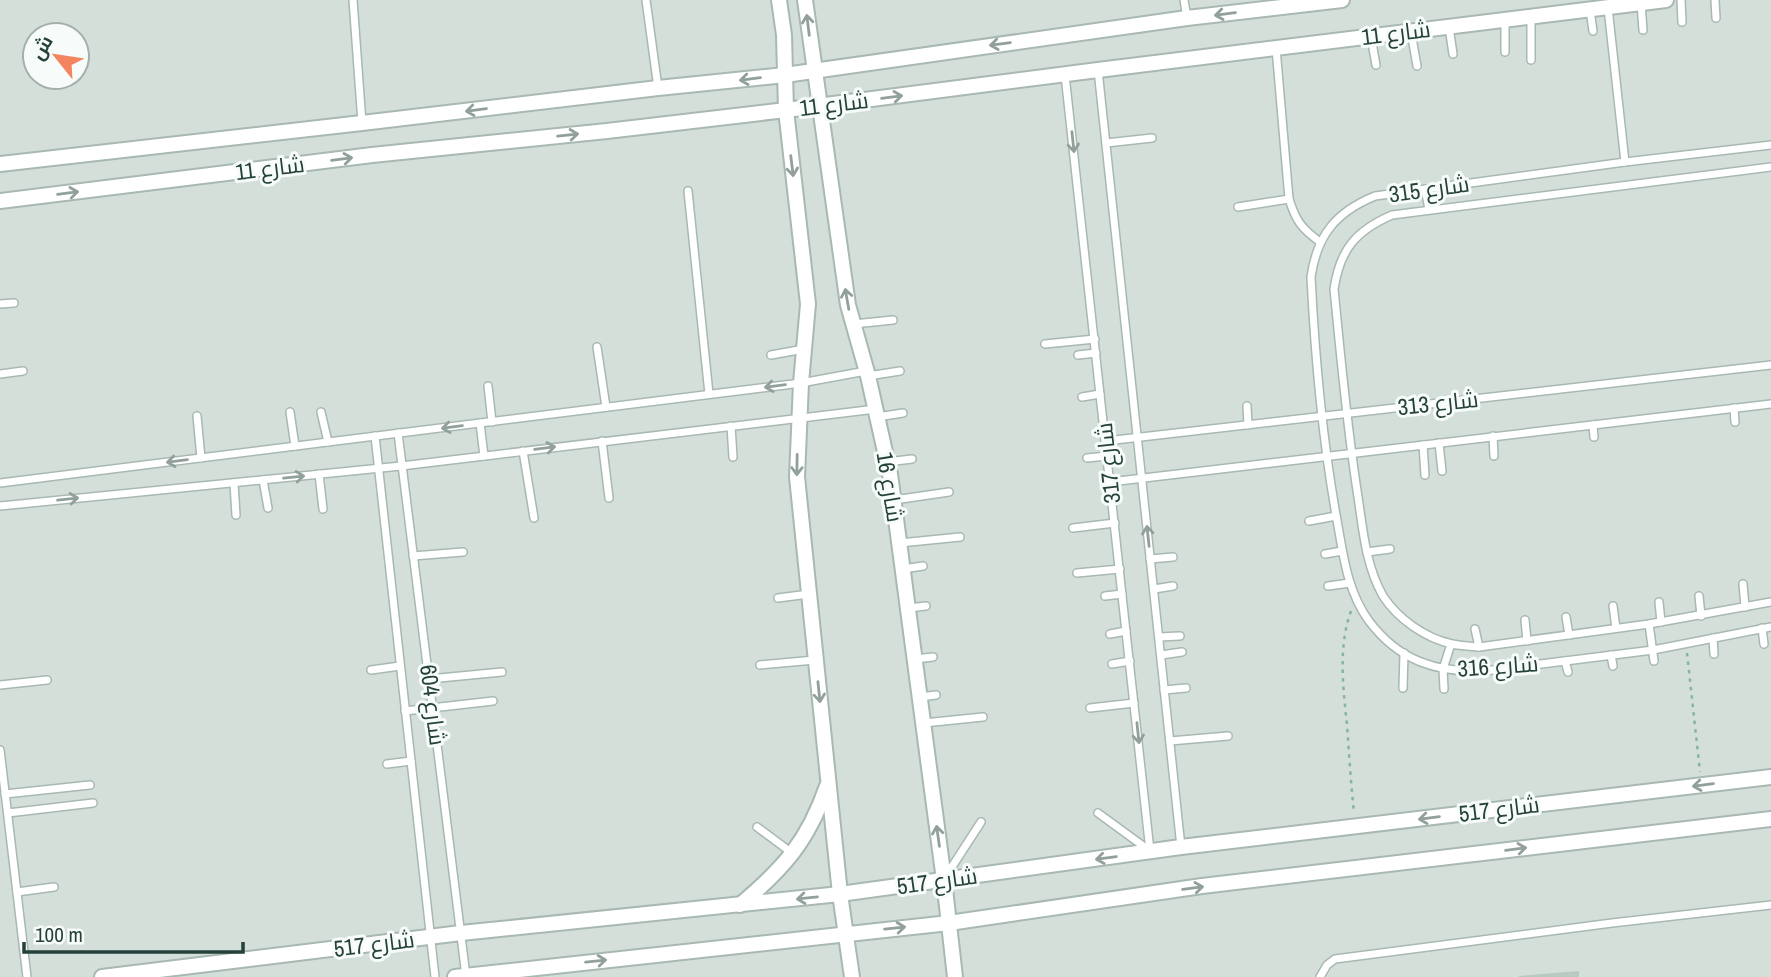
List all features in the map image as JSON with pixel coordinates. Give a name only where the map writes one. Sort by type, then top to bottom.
[{"type":"street","points":[[779,0],[786,110],[808,304],[797,477],[840,894],[852,977]]},
{"type":"street","name":"شارع 16","points":[[805,0],[848,305],[877,413],[893,500],[955,977]]},
{"type":"street","name":"شارع 11","points":[[0,164],[785,75],[1187,18],[1342,0]]},
{"type":"street","name":"شارع 11","points":[[0,201],[358,157],[820,106],[1666,0]]},
{"type":"street","name":"شارع 517","points":[[102,977],[461,933],[840,894],[1181,847],[1771,777]]},
{"type":"street","points":[[740,905],[769,881],[793,853],[820,807],[829,781]]},
{"type":"street","name":"شارع 517","points":[[462,977],[948,923],[1202,886],[1771,819]]},
{"type":"lane","points":[[353,0],[362,123]]},
{"type":"lane","points":[[646,0],[658,88]]},
{"type":"lane","points":[[1184,0],[1187,18]]},
{"type":"lane","points":[[1681,0],[1682,22]]},
{"type":"lane","points":[[1715,0],[1716,18]]},
{"type":"lane","points":[[1641,3],[1643,30]]},
{"type":"lane","points":[[1608,7],[1625,162]]},
{"type":"lane","points":[[1590,9],[1593,31]]},
{"type":"lane","points":[[1531,17],[1531,60]]},
{"type":"lane","points":[[1505,20],[1505,52]]},
{"type":"lane","points":[[1449,26],[1453,54]]},
{"type":"lane","points":[[1411,31],[1417,66]]},
{"type":"lane","points":[[1371,36],[1376,65]]},
{"type":"lane","points":[[1276,48],[1289,199],[1295,216],[1306,231],[1320,242]]},
{"type":"lane","name":"شارع 317","points":[[1098,70],[1181,847]]},
{"type":"lane","name":"شارع 317","points":[[1065,74],[1150,851]]},
{"type":"lane","points":[[1106,143],[1152,138]]},
{"type":"lane","name":"شارع 315","points":[[1326,456],[1311,277],[1320,242],[1330,226],[1343,213],[1375,196],[1771,145]]},
{"type":"lane","name":"شارع 315","points":[[1351,453],[1334,289],[1337,269],[1345,251],[1357,235],[1373,223],[1392,215],[1429,209],[1771,167]]},
{"type":"lane","points":[[1426,190],[1429,209]]},
{"type":"lane","points":[[688,191],[709,394]]},
{"type":"lane","points":[[1238,206],[1289,199]]},
{"type":"lane","points":[[0,304],[14,303]]},
{"type":"lane","points":[[853,324],[893,320]]},
{"type":"lane","points":[[1045,344],[1095,339]]},
{"type":"lane","points":[[597,347],[606,407]]},
{"type":"lane","points":[[771,355],[804,349]]},
{"type":"lane","points":[[1078,355],[1096,352]]},
{"type":"lane","name":"شارع 313","points":[[1106,441],[1771,365]]},
{"type":"lane","points":[[0,374],[23,371]]},
{"type":"lane","points":[[0,483],[900,371]]},
{"type":"lane","points":[[488,386],[492,422]]},
{"type":"lane","points":[[1082,397],[1100,394]]},
{"type":"lane","name":"شارع 313","points":[[1110,481],[1771,404]]},
{"type":"lane","points":[[1247,406],[1248,425]]},
{"type":"lane","points":[[1734,408],[1735,422]]},
{"type":"lane","points":[[290,412],[295,446]]},
{"type":"lane","points":[[321,412],[328,442]]},
{"type":"lane","points":[[0,506],[401,466],[799,417],[903,413]]},
{"type":"lane","points":[[197,416],[201,458]]},
{"type":"lane","points":[[1637,419],[1638,429]]},
{"type":"lane","points":[[480,423],[484,456]]},
{"type":"lane","points":[[1593,425],[1594,437]]},
{"type":"lane","points":[[731,426],[733,457]]},
{"type":"lane","points":[[1553,429],[1553,439]]},
{"type":"lane","name":"شارع 604","points":[[398,433],[461,933],[462,977]]},
{"type":"lane","name":"شارع 604","points":[[375,436],[435,977]]},
{"type":"lane","points":[[1493,436],[1494,456]]},
{"type":"lane","points":[[602,441],[609,498]]},
{"type":"lane","points":[[1439,443],[1442,471]]},
{"type":"lane","points":[[1423,445],[1425,475]]},
{"type":"lane","points":[[523,451],[534,518]]},
{"type":"lane","name":"شارع 316","points":[[1351,453],[1367,552],[1372,573],[1385,598],[1403,618],[1425,634],[1451,644],[1479,647],[1527,641],[1701,616],[1771,602]]},
{"type":"lane","points":[[1087,458],[1107,456]]},
{"type":"lane","name":"شارع 316","points":[[1326,456],[1342,551],[1355,598],[1368,621],[1387,640],[1422,663],[1464,672],[1485,671],[1653,650],[1771,626]]},
{"type":"lane","points":[[887,462],[912,458]]},
{"type":"lane","points":[[319,474],[323,509]]},
{"type":"lane","points":[[263,480],[268,508]]},
{"type":"lane","points":[[234,482],[236,515]]},
{"type":"lane","points":[[893,500],[949,492]]},
{"type":"lane","points":[[1309,521],[1336,516]]},
{"type":"lane","points":[[1073,528],[1115,523]]},
{"type":"lane","points":[[899,543],[960,537]]},
{"type":"lane","points":[[1367,552],[1390,549]]},
{"type":"lane","points":[[1325,554],[1342,551]]},
{"type":"lane","points":[[413,556],[463,552]]},
{"type":"lane","points":[[1150,559],[1173,557]]},
{"type":"lane","points":[[902,569],[923,566]]},
{"type":"lane","points":[[1077,573],[1120,569]]},
{"type":"lane","points":[[1328,586],[1350,583]]},
{"type":"lane","points":[[1743,584],[1745,607]]},
{"type":"lane","points":[[1154,589],[1173,586]]},
{"type":"lane","points":[[778,598],[809,594]]},
{"type":"lane","points":[[1105,596],[1122,594]]},
{"type":"lane","points":[[1699,596],[1701,616]]},
{"type":"lane","points":[[1659,602],[1661,622]]},
{"type":"lane","points":[[908,608],[926,606]]},
{"type":"lane","points":[[1613,606],[1616,628]]},
{"type":"lane","points":[[1566,617],[1569,635]]},
{"type":"lane","points":[[1525,620],[1527,641]]},
{"type":"lane","points":[[1649,624],[1654,661]]},
{"type":"lane","points":[[1762,628],[1764,644]]},
{"type":"lane","points":[[1475,629],[1479,647]]},
{"type":"lane","points":[[1110,634],[1126,631]]},
{"type":"lane","points":[[1159,637],[1180,636]]},
{"type":"lane","points":[[1713,638],[1714,654]]},
{"type":"lane","points":[[1444,689],[1443,669],[1451,644]]},
{"type":"lane","points":[[1161,654],[1182,652]]},
{"type":"lane","points":[[1404,653],[1404,688]]},
{"type":"lane","points":[[1611,655],[1613,666]]},
{"type":"lane","points":[[915,659],[933,657]]},
{"type":"lane","points":[[760,664],[816,660]]},
{"type":"lane","points":[[1112,664],[1130,661]]},
{"type":"lane","points":[[1565,661],[1568,672]]},
{"type":"lane","points":[[371,670],[400,666]]},
{"type":"lane","points":[[1485,671],[1487,681]]},
{"type":"lane","points":[[429,679],[502,672]]},
{"type":"lane","points":[[0,685],[47,680]]},
{"type":"lane","points":[[1164,691],[1186,688]]},
{"type":"lane","points":[[919,697],[936,695]]},
{"type":"lane","points":[[405,711],[493,701]]},
{"type":"lane","points":[[1090,708],[1134,703]]},
{"type":"lane","points":[[923,723],[983,717]]},
{"type":"lane","points":[[1170,741],[1228,736]]},
{"type":"lane","points":[[0,750],[27,977]]},
{"type":"lane","points":[[387,764],[411,761]]},
{"type":"lane","points":[[5,793],[90,785]]},
{"type":"lane","points":[[8,813],[93,803]]},
{"type":"lane","points":[[1098,813],[1150,851]]},
{"type":"lane","points":[[944,880],[981,822]]},
{"type":"lane","points":[[757,827],[793,853]]},
{"type":"lane","points":[[17,892],[54,887]]},
{"type":"lane","points":[[1320,977],[1335,958],[1771,905]]},
{"type":"path","points":[[1355,598],[1346,624],[1343,682],[1355,827]]},
{"type":"path","points":[[1686,644],[1702,785]]},
{"type":"shaded area","points":[[0,0],[1771,0],[1771,977],[0,977]]},
{"type":"building","points":[[1578,972],[1578,977],[1519,977]]}]
